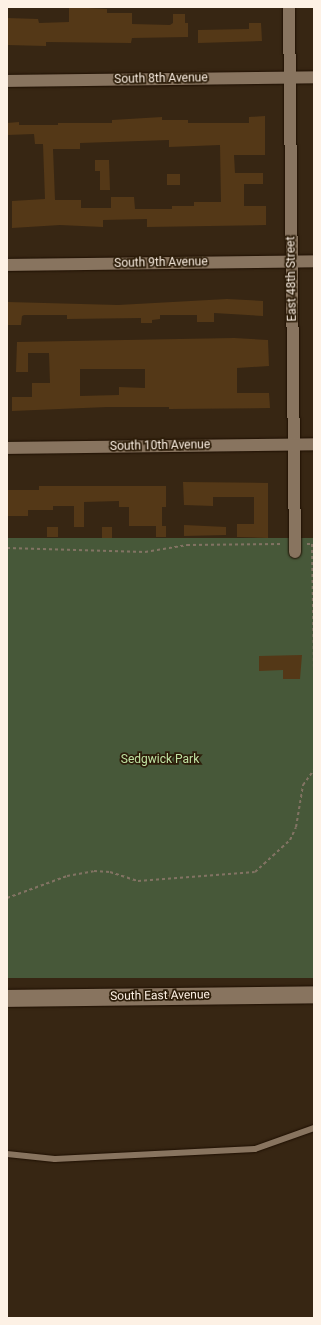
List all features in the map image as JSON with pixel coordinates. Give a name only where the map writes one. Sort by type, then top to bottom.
[{"type":"main road","name":"South East Avenue","points":[[7,998],[314,994]]},
{"type":"street","name":"East 48th Street","points":[[289,7],[295,548]]},
{"type":"street","name":"South 8th Avenue","points":[[7,81],[314,77]]},
{"type":"street","name":"South 9th Avenue","points":[[7,265],[314,261]]},
{"type":"street","name":"South 10th Avenue","points":[[7,448],[314,444]]},
{"type":"lane","points":[[7,1154],[55,1159],[255,1149],[314,1128]]},
{"type":"path","points":[[7,548],[145,552],[187,545],[295,548],[313,544],[314,676]]},
{"type":"path","points":[[7,898],[62,878],[94,871],[110,872],[138,881],[255,872],[290,840],[296,827],[303,785],[314,770]]},
{"type":"green space","name":"Sedgwick Park","points":[[7,538],[314,538],[314,978],[7,978]]},
{"type":"building","points":[[69,7],[107,9],[107,13],[132,13],[132,24],[170,25],[173,23],[173,14],[185,14],[185,23],[188,23],[188,37],[132,38],[131,43],[46,42],[46,46],[7,45],[7,18],[38,19],[39,23],[69,22]]},
{"type":"building","points":[[249,23],[261,23],[262,41],[198,43],[198,30],[249,29]]},
{"type":"building","points":[[265,116],[265,155],[234,155],[235,173],[263,173],[263,184],[244,184],[244,206],[266,206],[266,225],[147,227],[147,219],[103,220],[103,227],[60,225],[12,228],[12,201],[45,199],[43,144],[35,144],[34,134],[7,135],[7,123],[19,122],[19,125],[58,125],[58,123],[112,123],[112,120],[162,117],[162,120],[188,120],[188,123],[249,123],[249,117]],"holes":[[[169,140],[169,147],[220,145],[221,202],[194,202],[194,206],[172,206],[172,209],[135,209],[134,197],[111,197],[111,208],[81,208],[81,200],[55,200],[53,149],[80,149],[80,143]]]},
{"type":"building","points":[[95,160],[109,160],[110,190],[100,190],[100,171],[95,171]]},
{"type":"building","points":[[167,174],[180,174],[180,185],[167,185]]},
{"type":"building","points":[[227,299],[263,301],[263,316],[214,313],[214,322],[197,322],[197,315],[160,315],[160,319],[152,320],[152,323],[141,323],[141,318],[67,319],[67,315],[24,315],[22,316],[21,325],[7,325],[8,302],[118,305]]},
{"type":"building","points":[[234,338],[268,340],[269,366],[237,368],[237,393],[269,393],[270,408],[169,409],[169,407],[107,407],[12,411],[12,397],[32,397],[32,383],[50,383],[49,353],[28,353],[28,372],[16,372],[17,342]],"holes":[[[80,369],[145,369],[145,388],[119,387],[119,395],[80,396]]]},
{"type":"building","points":[[183,482],[268,483],[268,538],[237,537],[237,524],[254,524],[254,497],[213,497],[213,506],[184,505]]},
{"type":"building","points":[[39,486],[166,486],[166,507],[162,507],[162,526],[129,526],[129,507],[119,507],[119,501],[84,502],[84,527],[74,527],[74,506],[53,506],[53,510],[28,510],[28,516],[7,516],[7,490],[39,490]]},
{"type":"building","points":[[184,525],[226,527],[226,535],[184,536]]},
{"type":"building","points":[[156,526],[166,526],[166,537],[156,537]]},
{"type":"building","points":[[47,527],[58,527],[58,537],[47,537]]},
{"type":"building","points":[[102,527],[112,527],[112,538],[102,538]]},
{"type":"building","points":[[302,655],[300,679],[283,679],[283,670],[259,671],[259,656]]}]
